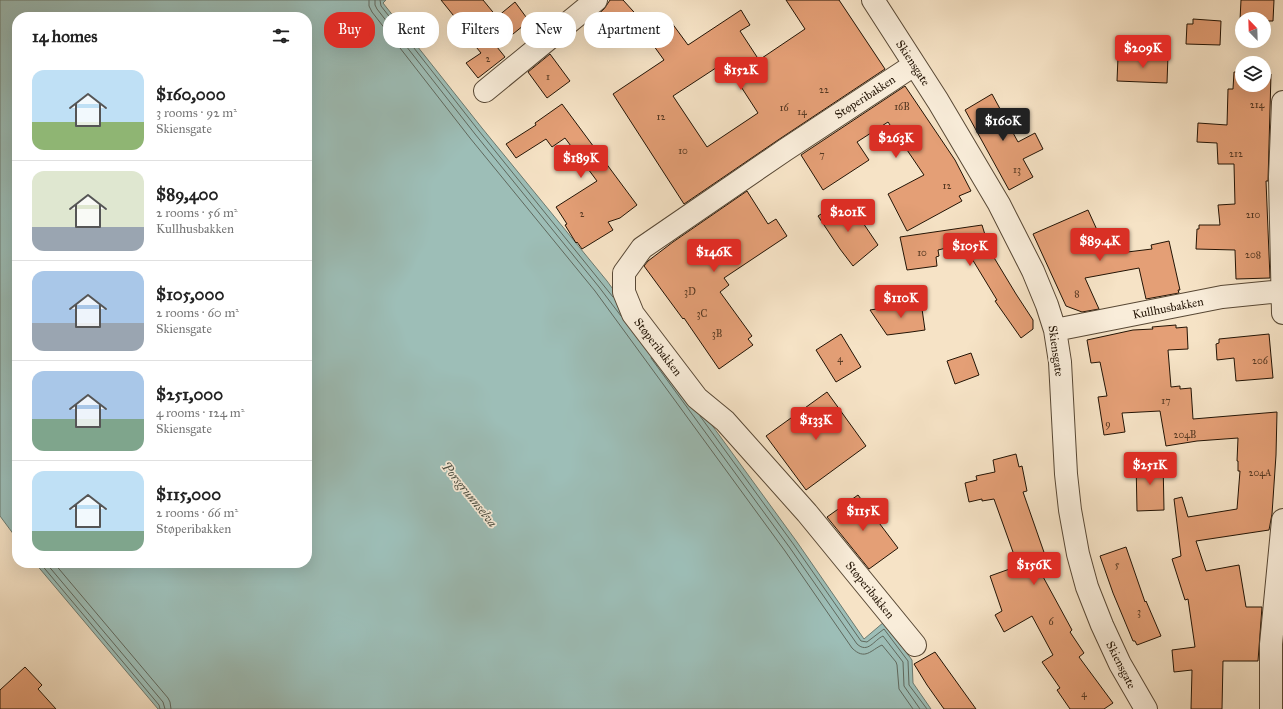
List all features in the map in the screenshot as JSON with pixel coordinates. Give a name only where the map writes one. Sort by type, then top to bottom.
[{"type":"street","points":[[485,91],[596,0]]},
{"type":"street","name":"Skiensgate","points":[[873,0],[942,108],[999,204],[1033,271],[1047,305],[1055,330],[1060,362],[1066,474],[1070,510],[1078,554],[1087,587],[1102,625],[1120,664],[1146,709]]},
{"type":"street","name":"Støperibakken","points":[[914,65],[785,150],[642,248],[624,273],[624,292],[633,314],[697,398],[725,421],[802,507],[915,645]]},
{"type":"street","points":[[1283,102],[1283,312]]},
{"type":"street","name":"Kullhusbakken","points":[[1055,330],[1222,297],[1282,291]]},
{"type":"street","points":[[1271,709],[1271,644],[1283,520]]},
{"type":"water","name":"Porsgrunnselva","points":[[0,0],[386,0],[383,3],[390,12],[383,12],[383,48],[419,48],[607,281],[797,542],[864,639],[884,622],[912,660],[913,683],[931,709],[158,709],[39,568],[312,568],[312,12],[12,12],[12,532],[0,516]]},
{"type":"building","points":[[441,0],[483,0],[493,12],[451,12]]},
{"type":"building","points":[[610,0],[623,0],[634,12],[601,12]]},
{"type":"building","points":[[786,0],[839,0],[885,69],[684,204],[613,94],[664,60],[655,48],[674,48],[674,26],[688,45],[741,10],[750,25],[740,31],[759,60],[805,29]],"holes":[[[725,62],[758,113],[707,147],[673,96]]]},
{"type":"building","points":[[1241,0],[1274,0],[1273,21],[1271,21],[1271,12],[1240,12]]},
{"type":"building","points":[[515,2],[522,12],[521,12],[521,28],[513,34],[513,12],[503,12]]},
{"type":"building","points":[[1193,19],[1221,21],[1220,45],[1186,44],[1187,24],[1193,24]]},
{"type":"building","points":[[477,48],[498,48],[505,57],[478,78],[466,63],[481,53]]},
{"type":"building","points":[[550,54],[570,81],[547,98],[528,72]]},
{"type":"building","points":[[1139,54],[1168,55],[1167,83],[1117,81],[1118,57],[1139,58]]},
{"type":"building","points":[[1235,72],[1235,92],[1270,92],[1268,181],[1266,181],[1270,278],[1236,279],[1235,250],[1196,249],[1197,229],[1199,229],[1199,225],[1220,225],[1218,205],[1235,204],[1234,164],[1218,164],[1217,143],[1197,142],[1198,123],[1227,125],[1228,89],[1233,89]]},
{"type":"building","points":[[905,86],[955,160],[971,191],[959,196],[962,201],[907,231],[888,194],[924,175],[888,122],[857,142],[869,160],[823,190],[801,155]]},
{"type":"building","points":[[992,94],[1018,142],[1035,133],[1043,149],[1023,159],[1033,177],[1009,190],[965,110]]},
{"type":"building","points":[[562,104],[637,205],[620,218],[608,222],[613,230],[582,249],[577,242],[576,243],[565,225],[567,224],[556,207],[597,181],[565,138],[552,147],[546,139],[516,158],[506,144],[536,125],[535,123]]},
{"type":"building","points":[[747,191],[768,224],[776,219],[787,236],[724,278],[729,285],[720,292],[752,336],[748,339],[753,345],[719,369],[684,318],[683,319],[644,266],[648,261],[673,242]]},
{"type":"building","points":[[839,202],[850,219],[857,214],[878,245],[853,266],[818,216]]},
{"type":"building","points":[[1088,210],[1107,252],[1118,249],[1119,253],[1152,249],[1151,245],[1169,241],[1180,290],[1178,290],[1179,293],[1146,299],[1139,268],[1085,278],[1099,309],[1082,312],[1066,306],[1033,234]]},
{"type":"building","points":[[982,225],[990,251],[1033,320],[1033,329],[1021,338],[995,301],[997,300],[963,244],[938,250],[939,256],[936,257],[937,266],[907,270],[900,237]]},
{"type":"building","points":[[921,302],[925,330],[887,335],[870,310]]},
{"type":"building","points":[[1176,325],[1176,328],[1187,327],[1188,349],[1168,350],[1171,387],[1180,386],[1180,389],[1191,388],[1193,419],[1277,412],[1272,514],[1269,530],[1196,541],[1206,571],[1239,565],[1246,607],[1262,607],[1258,661],[1223,661],[1222,709],[1191,709],[1192,670],[1174,672],[1172,650],[1195,647],[1188,599],[1185,600],[1172,559],[1181,556],[1174,499],[1182,497],[1188,517],[1237,509],[1240,471],[1238,471],[1237,461],[1238,438],[1197,441],[1166,446],[1160,411],[1122,413],[1125,432],[1104,435],[1098,397],[1107,396],[1100,362],[1091,363],[1087,340],[1133,330],[1153,329],[1152,327]]},
{"type":"building","points":[[841,334],[861,367],[836,382],[816,350]]},
{"type":"building","points":[[1269,334],[1273,378],[1236,381],[1234,358],[1217,360],[1216,344],[1219,343],[1219,339]]},
{"type":"building","points":[[971,353],[979,375],[955,384],[947,361]]},
{"type":"building","points":[[827,392],[866,446],[806,490],[766,436]]},
{"type":"building","points":[[1016,454],[1019,467],[1022,466],[1027,491],[1023,492],[1046,558],[1035,562],[1072,630],[1070,632],[1084,653],[1079,657],[1113,703],[1104,709],[1070,709],[1057,690],[1060,688],[1042,662],[1053,655],[1032,616],[1004,632],[995,615],[1002,611],[990,576],[1018,566],[994,499],[982,501],[982,499],[969,502],[965,483],[977,480],[976,476],[995,472],[993,460]]},
{"type":"building","points":[[1163,460],[1164,510],[1137,511],[1136,461]]},
{"type":"building","points":[[858,495],[898,548],[869,569],[827,517]]},
{"type":"building","points":[[1126,547],[1145,602],[1146,601],[1161,636],[1137,645],[1135,641],[1133,641],[1113,593],[1100,556]]},
{"type":"building","points":[[935,652],[976,709],[944,709],[914,664]]},
{"type":"building","points":[[25,667],[42,685],[38,689],[56,709],[0,709],[0,690]]}]
